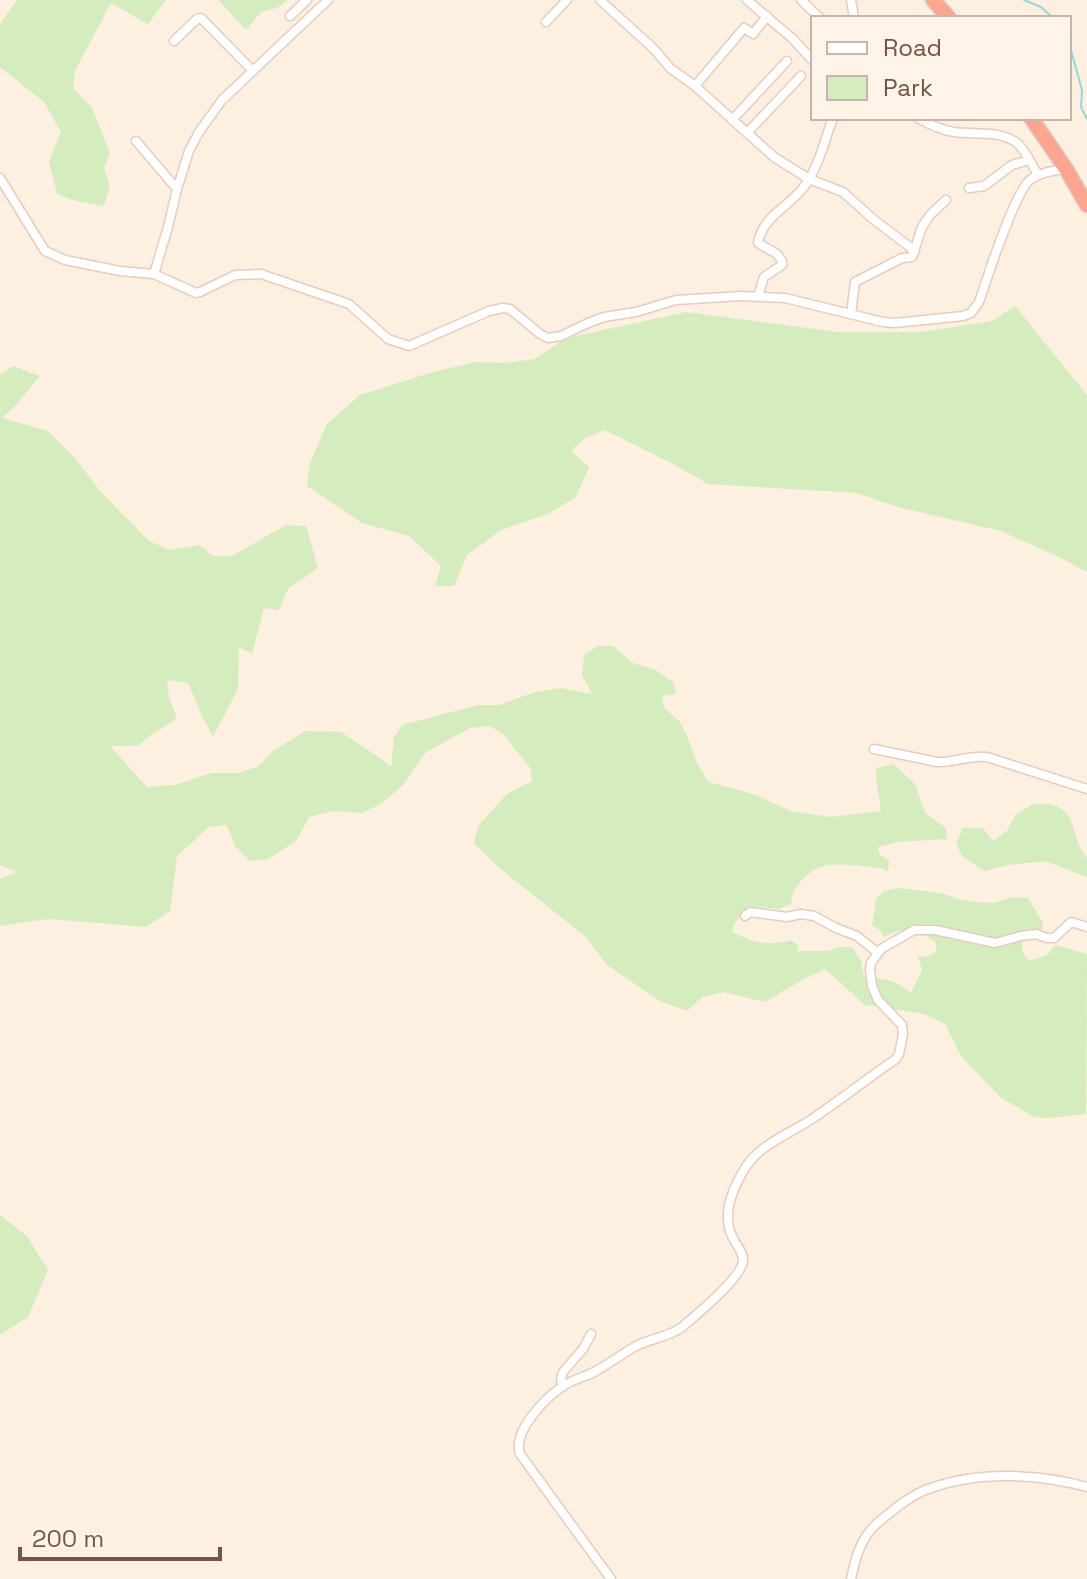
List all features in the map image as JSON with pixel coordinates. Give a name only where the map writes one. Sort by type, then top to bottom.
[{"type":"highway","points":[[933,0],[947,16]]},
{"type":"highway","points":[[1032,120],[1087,205]]},
{"type":"street","points":[[290,16],[307,0]]},
{"type":"street","points":[[154,274],[189,151],[199,132],[222,100],[328,0]]},
{"type":"street","points":[[546,22],[567,0]]},
{"type":"street","points":[[600,0],[654,49],[670,68],[695,86],[774,157],[809,179],[843,192],[915,251]]},
{"type":"street","points":[[747,0],[793,39],[811,59]]},
{"type":"street","points":[[801,0],[818,16]]},
{"type":"street","points":[[695,86],[744,28],[753,34],[767,16]]},
{"type":"street","points":[[174,41],[201,18],[253,71]]},
{"type":"street","points":[[732,120],[787,61]]},
{"type":"street","points":[[747,133],[801,76]]},
{"type":"street","points":[[758,296],[764,277],[782,265],[777,254],[758,243],[760,235],[768,220],[800,192],[809,179],[832,120]]},
{"type":"street","points":[[922,120],[942,130],[1010,139],[1019,145],[1038,175]]},
{"type":"street","points":[[136,141],[177,189]]},
{"type":"street","points":[[969,188],[984,186],[1012,165],[1029,160]]},
{"type":"street","points":[[0,178],[49,254],[65,260],[154,274],[196,293],[235,275],[270,276],[349,304],[388,339],[409,346],[497,309],[510,309],[548,338],[561,336],[604,317],[636,312],[676,300],[758,296],[785,298],[895,323],[963,316],[971,313],[979,302],[1012,210],[1027,182],[1038,175],[1066,169]]},
{"type":"street","points":[[851,314],[856,281],[902,258],[912,257],[927,219],[946,200]]},
{"type":"street","points":[[874,749],[937,762],[987,757],[1087,789]]},
{"type":"street","points":[[745,916],[750,912],[787,917],[801,914],[814,916],[857,936],[878,953]]},
{"type":"street","points":[[611,1579],[523,1460],[518,1449],[519,1439],[531,1418],[563,1386],[593,1373],[636,1346],[679,1329],[712,1301],[738,1272],[743,1260],[727,1220],[728,1208],[746,1167],[761,1151],[813,1119],[899,1054],[902,1025],[878,1000],[872,986],[871,963],[878,953],[914,930],[935,930],[995,943],[1036,934],[1051,938],[1071,922],[1087,927]]},
{"type":"street","points":[[563,1386],[563,1372],[583,1349],[591,1334]]},
{"type":"street","points":[[851,1579],[866,1535],[897,1506],[926,1490],[984,1477],[1055,1480],[1087,1487]]},
{"type":"green space","points":[[17,0],[166,0],[148,24],[111,3],[75,71],[73,88],[92,108],[110,153],[104,168],[110,186],[104,206],[57,194],[49,161],[61,132],[44,102],[0,67],[0,24]]},
{"type":"green space","points":[[218,0],[288,0],[277,8],[261,12],[246,30]]},
{"type":"green space","points":[[1015,306],[1087,395],[1087,572],[1001,531],[898,507],[857,493],[708,484],[605,430],[585,438],[571,451],[589,467],[576,497],[548,514],[501,530],[467,555],[454,586],[435,586],[441,566],[409,536],[362,523],[307,486],[310,463],[327,424],[360,395],[433,372],[475,362],[506,363],[534,359],[567,338],[686,312],[838,332],[920,332],[993,321]]},
{"type":"green space","points":[[13,366],[40,376],[2,418],[48,431],[149,541],[170,550],[199,545],[213,556],[232,556],[286,525],[306,526],[318,568],[288,589],[279,610],[264,608],[252,654],[239,647],[238,689],[213,737],[188,683],[167,680],[177,718],[138,746],[110,746],[147,787],[175,785],[211,773],[238,773],[259,766],[273,751],[305,731],[341,732],[391,767],[394,738],[402,725],[478,705],[499,705],[535,692],[561,688],[592,694],[582,675],[584,655],[598,646],[613,646],[633,663],[656,670],[674,683],[676,694],[662,696],[664,708],[680,722],[697,763],[709,782],[756,795],[790,811],[831,817],[881,811],[876,768],[893,764],[915,784],[925,813],[946,828],[947,839],[897,842],[878,847],[880,855],[889,860],[888,872],[882,868],[823,866],[806,876],[797,886],[791,904],[779,909],[748,906],[734,924],[732,932],[760,942],[791,940],[798,945],[797,951],[852,947],[861,961],[864,976],[894,982],[911,993],[922,970],[918,956],[926,957],[936,952],[936,943],[911,931],[884,937],[880,930],[872,926],[876,899],[884,891],[898,888],[994,903],[1012,897],[1028,898],[1043,923],[1042,931],[1023,931],[1022,951],[1029,961],[1047,955],[1055,945],[1087,954],[1086,1114],[1034,1117],[1000,1097],[961,1056],[945,1024],[924,1014],[865,1005],[825,969],[765,1002],[723,992],[702,997],[687,1011],[660,1001],[607,965],[586,937],[498,867],[474,843],[478,826],[507,794],[532,781],[531,769],[504,735],[490,726],[470,728],[425,753],[404,784],[381,804],[361,813],[333,811],[309,817],[296,841],[268,859],[250,861],[235,846],[227,825],[209,827],[177,856],[170,911],[146,927],[48,919],[0,926],[0,879],[17,872],[0,865],[0,375]]},
{"type":"green space","points":[[1034,804],[1053,805],[1067,814],[1087,857],[1087,877],[1045,861],[984,871],[962,856],[956,843],[963,828],[983,828],[993,841],[1007,831],[1016,814]]},
{"type":"green space","points":[[0,1215],[27,1236],[48,1270],[28,1317],[0,1335]]},
{"type":"waterway","points":[[1024,0],[1041,7],[1051,16]]},
{"type":"waterway","points":[[1071,50],[1082,90],[1081,107],[1087,119]]}]
